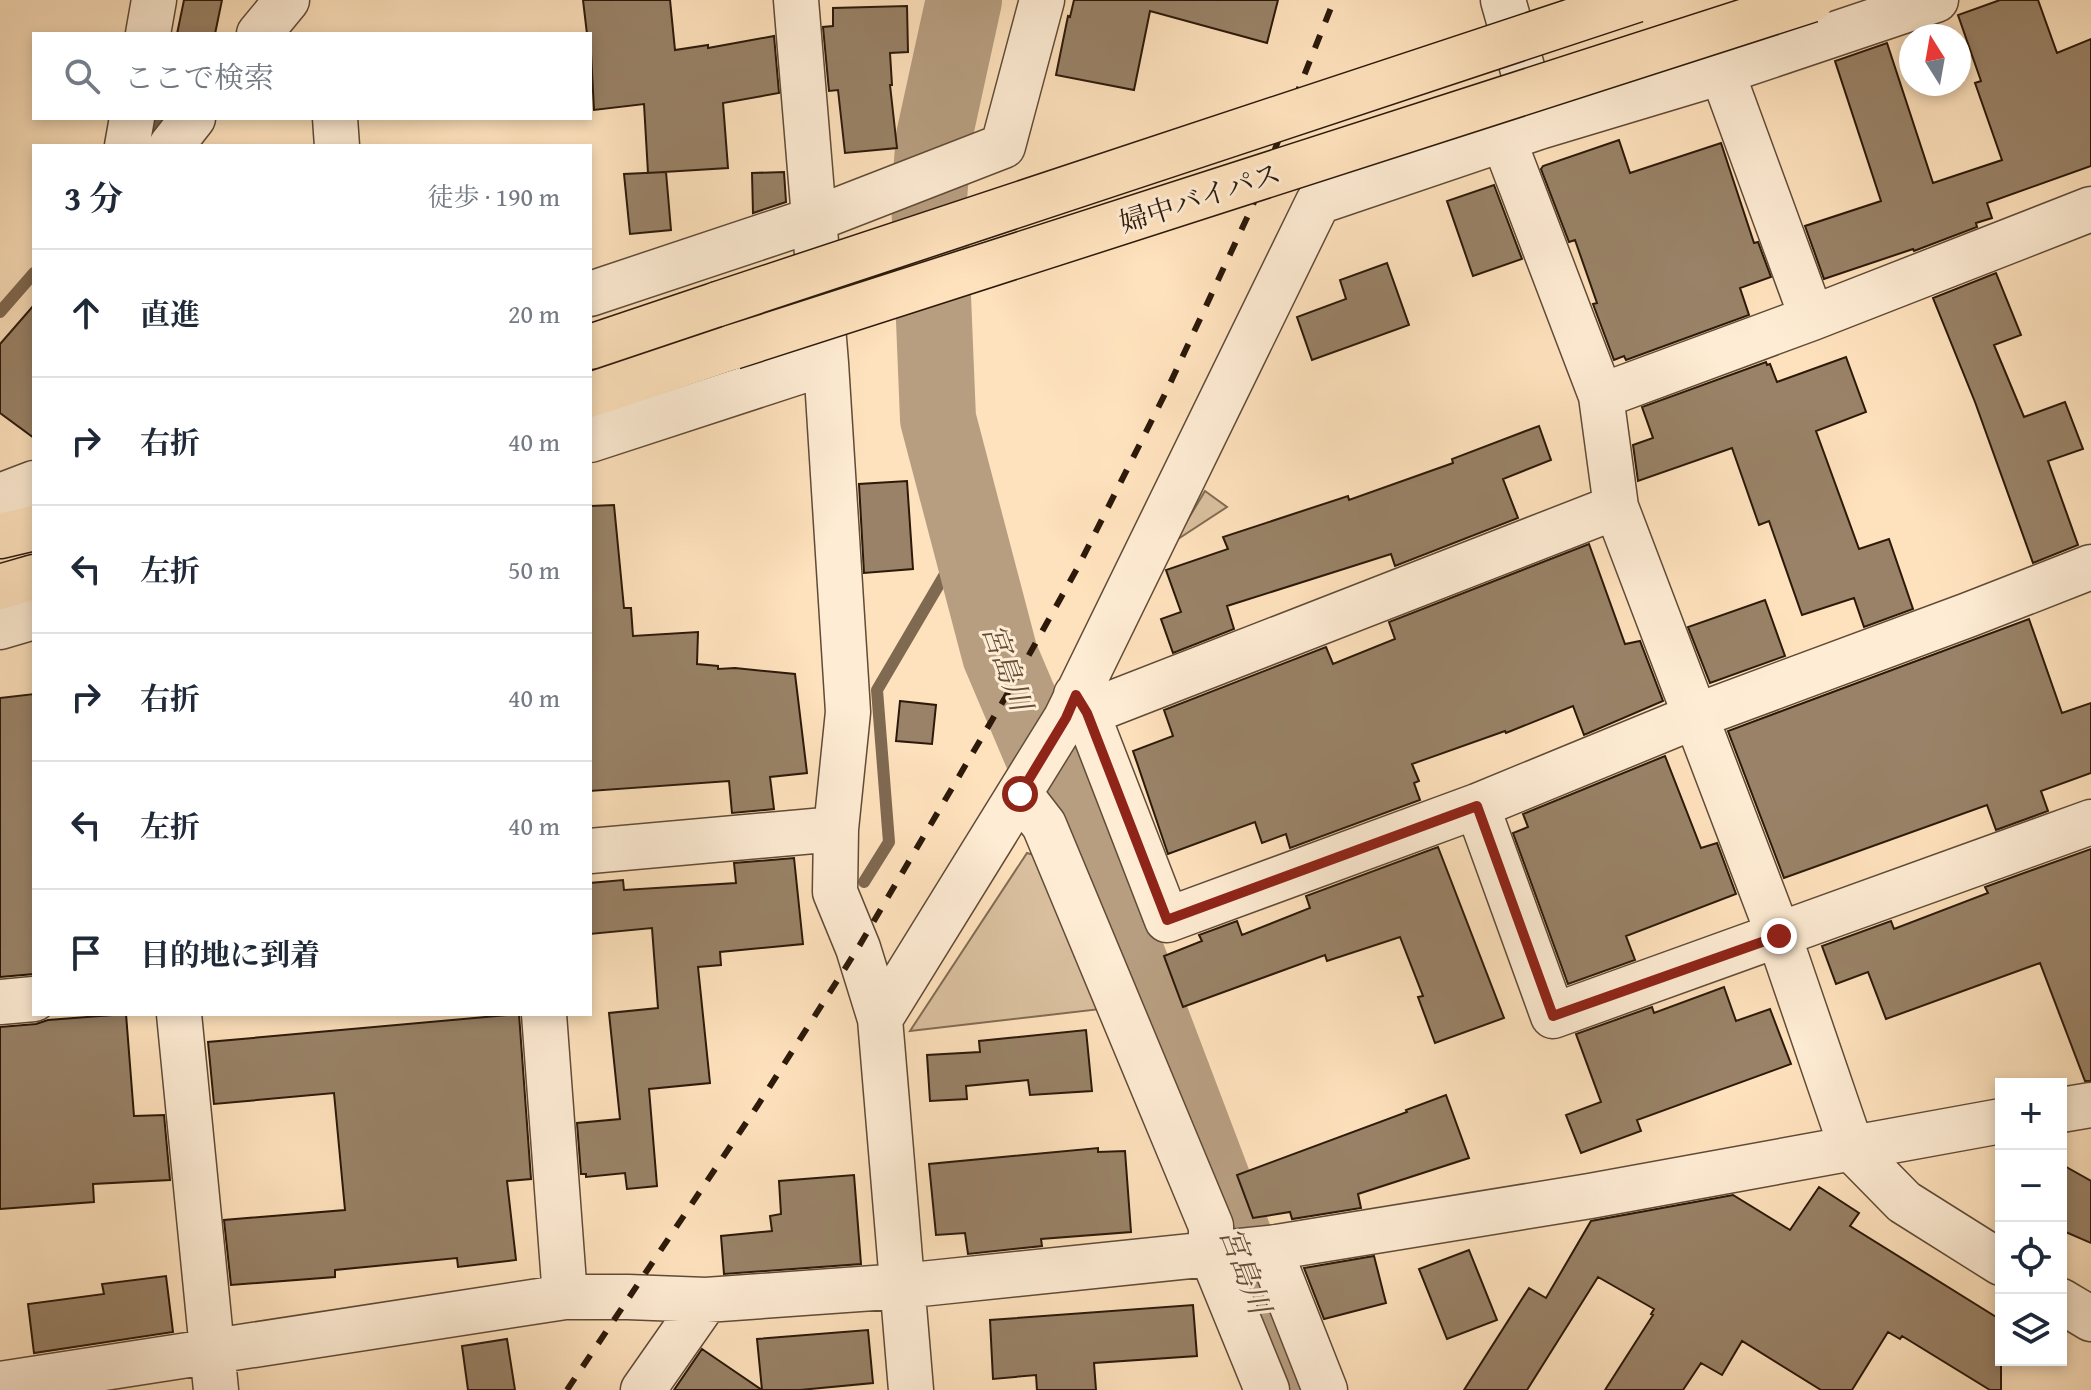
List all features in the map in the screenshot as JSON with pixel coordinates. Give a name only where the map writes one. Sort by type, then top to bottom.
[{"type":"highway","name":"婦中バイパス","points":[[592,346],[1636,0]]},
{"type":"highway","name":"婦中バイパス","points":[[592,394],[1811,0]]},
{"type":"highway","points":[[0,536],[32,528]]},
{"type":"highway","points":[[0,587],[32,578]]},
{"type":"street","points":[[148,32],[154,0]]},
{"type":"street","points":[[796,0],[826,363],[848,712],[836,829],[835,892],[858,948],[880,1019],[911,1390]]},
{"type":"street","points":[[592,293],[815,219],[1003,146],[1042,0]]},
{"type":"street","points":[[1503,0],[1521,134],[1601,396],[1616,507],[1779,936],[1852,1149],[1904,1202],[1995,1259]]},
{"type":"street","points":[[880,1019],[1026,784],[1077,709],[1318,202],[1936,0]]},
{"type":"street","points":[[1722,72],[1812,318]]},
{"type":"street","points":[[127,144],[132,120]]},
{"type":"street","points":[[173,144],[191,120]]},
{"type":"street","points":[[335,120],[337,144]]},
{"type":"street","points":[[1601,396],[2091,209]]},
{"type":"street","points":[[592,439],[826,363]]},
{"type":"street","points":[[0,496],[32,484]]},
{"type":"street","points":[[1077,709],[1616,507]]},
{"type":"street","points":[[1077,709],[1167,920],[1477,806],[1696,716],[2091,567]]},
{"type":"street","points":[[0,627],[32,618]]},
{"type":"street","points":[[1026,784],[1211,1226],[1211,1253],[1267,1390]]},
{"type":"street","points":[[1477,806],[1553,1016],[2091,822]]},
{"type":"street","points":[[592,851],[836,829]]},
{"type":"street","points":[[0,1002],[32,999]]},
{"type":"street","points":[[179,1016],[214,1370]]},
{"type":"street","points":[[544,1016],[565,1297]]},
{"type":"street","points":[[2067,1109],[2091,1105]]},
{"type":"street","points":[[0,1384],[214,1370],[565,1297],[706,1300],[902,1286],[1269,1248],[1590,1196],[1995,1122]]},
{"type":"street","points":[[1269,1248],[1325,1390]]},
{"type":"street","points":[[643,1390],[706,1300]]},
{"type":"street","points":[[2067,1305],[2091,1319]]},
{"type":"shaded area","points":[[1205,491],[1227,507],[1175,541]]},
{"type":"shaded area","points":[[1027,853],[1051,860],[1101,1009],[910,1031]]},
{"type":"building","points":[[184,0],[222,0],[215,32],[177,32]]},
{"type":"building","points":[[583,0],[670,0],[675,50],[708,45],[708,48],[774,36],[779,93],[723,103],[728,168],[648,173],[644,104],[594,110],[592,32],[587,32]]},
{"type":"building","points":[[1074,0],[1278,0],[1267,43],[1150,11],[1134,90],[1056,75]]},
{"type":"building","points":[[2000,0],[2038,0],[2057,53],[2091,39],[2091,166],[1987,203],[1992,218],[1976,223],[1977,227],[1914,251],[1824,279],[1805,226],[1881,201],[1835,61],[1887,43],[1899,80],[1899,96],[1904,96],[1933,183],[2002,160],[1975,83],[1981,81],[1971,52],[1971,24],[1961,24],[1958,15]]},
{"type":"building","points":[[907,6],[908,52],[890,53],[897,148],[845,153],[838,90],[829,91],[823,27],[833,26],[833,8]]},
{"type":"building","points":[[1619,140],[1630,173],[1721,143],[1754,243],[1758,242],[1771,277],[1740,288],[1749,315],[1626,360],[1624,356],[1614,360],[1593,304],[1597,303],[1575,240],[1569,242],[1541,169]]},
{"type":"building","points":[[666,172],[671,230],[630,234],[624,174]]},
{"type":"building","points":[[784,172],[786,202],[753,213],[752,173]]},
{"type":"building","points":[[1494,185],[1522,259],[1473,276],[1447,201]]},
{"type":"building","points":[[1387,263],[1409,325],[1312,360],[1297,317],[1346,299],[1340,280]]},
{"type":"building","points":[[1996,273],[2021,335],[1994,345],[2024,417],[2065,402],[2083,449],[2048,461],[2078,545],[2033,563],[1975,402],[1933,298]]},
{"type":"building","points":[[32,307],[32,437],[0,413],[0,344]]},
{"type":"building","points":[[1846,357],[1866,412],[1816,431],[1859,549],[1889,539],[1913,609],[1864,627],[1854,598],[1802,615],[1769,521],[1759,525],[1732,448],[1638,481],[1633,445],[1653,438],[1642,407],[1766,362],[1770,364],[1777,382]]},
{"type":"building","points":[[1539,426],[1551,460],[1503,479],[1518,518],[1395,566],[1391,554],[1227,606],[1234,629],[1173,653],[1161,619],[1181,612],[1166,570],[1228,549],[1223,537],[1348,496],[1349,500],[1453,463],[1452,459]]},
{"type":"building","points":[[907,481],[913,569],[864,573],[859,484]]},
{"type":"building","points":[[614,505],[624,608],[631,608],[633,636],[698,632],[697,664],[718,666],[718,669],[795,674],[807,773],[770,777],[774,809],[732,813],[729,781],[592,791],[592,506]]},
{"type":"building","points":[[1589,544],[1625,644],[1640,641],[1663,701],[1584,735],[1573,706],[1506,733],[1412,764],[1419,781],[1414,783],[1420,800],[1290,848],[1286,834],[1262,843],[1255,822],[1168,854],[1133,751],[1173,736],[1164,710],[1326,647],[1333,664],[1395,639],[1389,622]]},
{"type":"building","points":[[1765,600],[1785,656],[1710,683],[1688,627]]},
{"type":"building","points":[[2029,619],[2062,713],[2091,703],[2091,773],[2041,791],[2048,811],[1996,830],[1987,805],[1784,878],[1728,731]]},
{"type":"building","points":[[32,694],[32,974],[0,977],[0,698]]},
{"type":"building","points":[[900,701],[936,705],[932,744],[896,741]]},
{"type":"building","points":[[1665,756],[1701,848],[1717,843],[1736,894],[1626,936],[1635,960],[1568,984],[1513,833],[1528,827],[1523,814]]},
{"type":"building","points":[[1438,847],[1504,1018],[1435,1043],[1418,997],[1423,996],[1400,937],[1327,961],[1325,955],[1183,1007],[1164,956],[1202,941],[1199,935],[1237,921],[1242,935],[1310,908],[1306,896]]},
{"type":"building","points":[[2091,849],[2091,1081],[2085,1081],[2040,963],[1886,1019],[1868,972],[1836,984],[1822,946],[1891,921],[1894,929],[1988,893],[1985,887]]},
{"type":"building","points":[[794,858],[803,944],[720,952],[721,965],[698,967],[710,1083],[649,1089],[657,1186],[627,1189],[625,1173],[586,1177],[586,1174],[581,1174],[577,1123],[620,1119],[609,1013],[658,1008],[652,928],[592,934],[592,883],[623,880],[624,890],[736,883],[734,863]]},
{"type":"building","points":[[1724,987],[1736,1021],[1770,1009],[1791,1064],[1637,1120],[1641,1131],[1581,1153],[1566,1115],[1601,1102],[1576,1034],[1652,1007],[1654,1013]]},
{"type":"building","points":[[126,1016],[134,1116],[164,1115],[170,1180],[93,1184],[94,1202],[0,1209],[0,1027],[48,1020]]},
{"type":"building","points":[[519,1016],[531,1179],[507,1181],[516,1260],[458,1267],[457,1258],[335,1270],[335,1277],[231,1285],[224,1220],[345,1210],[334,1093],[214,1104],[208,1042]]},
{"type":"building","points":[[1086,1030],[1092,1091],[1030,1095],[1028,1080],[966,1086],[967,1099],[930,1101],[927,1055],[980,1052],[979,1041]]},
{"type":"building","points":[[1446,1095],[1469,1158],[1358,1194],[1361,1208],[1292,1219],[1290,1212],[1253,1218],[1237,1175]]},
{"type":"building","points":[[1098,1148],[1098,1152],[1125,1151],[1131,1232],[1041,1239],[1042,1246],[968,1254],[965,1233],[936,1235],[929,1164]]},
{"type":"building","points":[[2067,1167],[2091,1181],[2091,1243],[2067,1233]]},
{"type":"building","points":[[854,1175],[861,1264],[724,1274],[721,1236],[772,1231],[770,1216],[781,1214],[779,1181]]},
{"type":"building","points":[[1819,1187],[1859,1213],[1850,1226],[1995,1316],[1995,1366],[2001,1366],[2001,1390],[1990,1390],[1902,1336],[1900,1339],[1888,1332],[1852,1390],[1821,1390],[1742,1341],[1722,1375],[1701,1363],[1683,1390],[1605,1390],[1654,1309],[1598,1277],[1527,1390],[1464,1390],[1529,1288],[1546,1298],[1591,1221],[1733,1195],[1790,1230]]},
{"type":"building","points":[[1469,1250],[1497,1320],[1447,1339],[1419,1269]]},
{"type":"building","points":[[1374,1256],[1386,1303],[1324,1319],[1304,1268]]},
{"type":"building","points":[[166,1276],[173,1332],[34,1353],[28,1304],[104,1294],[102,1284]]},
{"type":"building","points":[[1193,1305],[1197,1356],[1094,1363],[1096,1390],[1037,1390],[1036,1375],[993,1379],[990,1320]]},
{"type":"building","points":[[868,1330],[873,1383],[762,1390],[757,1339]]},
{"type":"building","points":[[507,1339],[515,1390],[468,1390],[462,1346]]},
{"type":"building","points":[[702,1349],[718,1360],[762,1390],[674,1390]]},
{"type":"waterway","name":"宮島川","points":[[964,0],[934,137],[929,198],[938,419],[1000,655],[1124,947],[1292,1390]]},
{"type":"waterway","points":[[143,144],[162,120]]},
{"type":"waterway","points":[[0,312],[32,275]]},
{"type":"waterway","points":[[864,882],[889,842],[877,690],[968,535]]},
{"type":"railway","points":[[567,1390],[758,1105],[858,948],[1078,567],[1167,390],[1252,207],[1334,0]]},
{"type":"route","points":[[1020,794],[1066,718],[1076,695],[1087,713],[1167,920],[1477,806],[1553,1016],[1779,936]]}]
